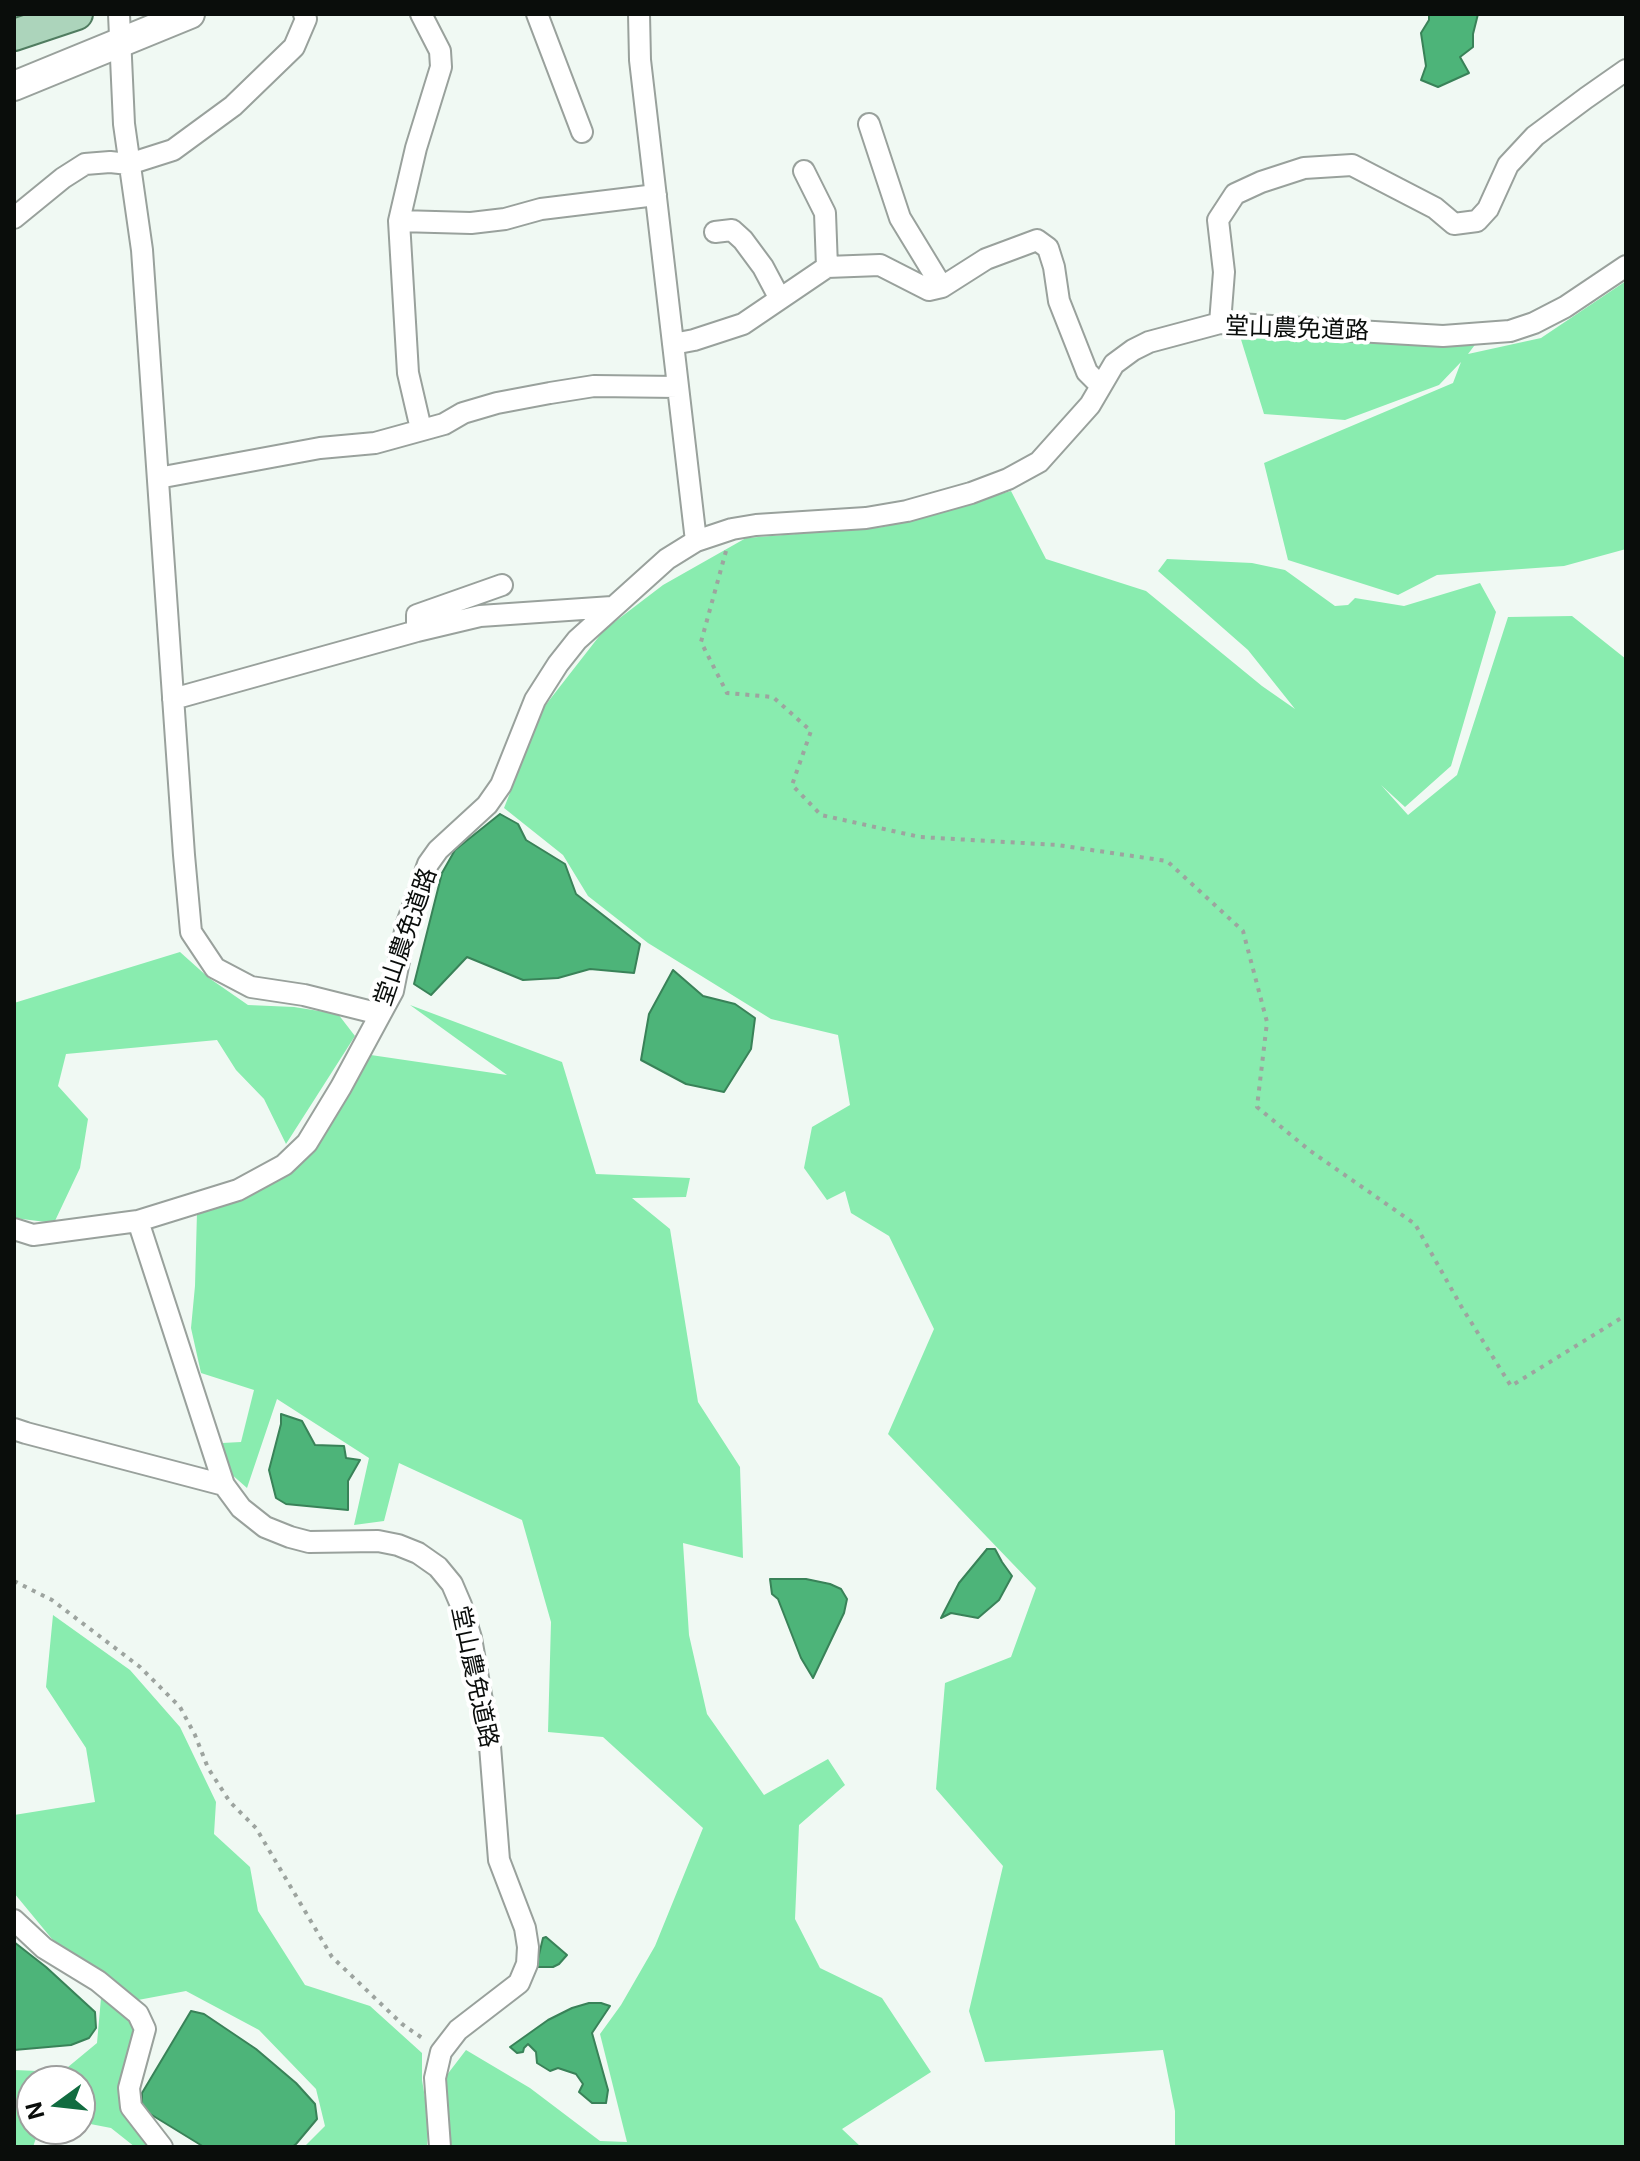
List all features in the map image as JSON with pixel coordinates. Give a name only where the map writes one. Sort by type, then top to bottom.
[{"type":"main road","points":[[14,35],[77,14]]},
{"type":"street","points":[[14,86],[119,28],[190,14]]},
{"type":"street","points":[[14,218],[85,164],[129,164],[173,150],[233,106],[294,47],[306,19],[304,14]]},
{"type":"street","points":[[421,14],[440,51],[441,67],[416,148],[399,221],[408,373],[421,429]]},
{"type":"street","points":[[537,14],[582,132]]},
{"type":"street","points":[[639,14],[640,60],[696,541]]},
{"type":"street","points":[[119,28],[124,124],[142,250],[191,932],[215,968],[251,987],[304,995],[380,1014]]},
{"type":"street","points":[[1220,323],[1224,272],[1218,220],[1235,194],[1304,168],[1352,165],[1435,208],[1454,224],[1477,221],[1488,209],[1508,165],[1535,136],[1626,70]]},
{"type":"street","points":[[869,124],[900,218],[942,287]]},
{"type":"street","points":[[804,171],[825,213],[827,267]]},
{"type":"street","points":[[399,221],[471,223],[505,219],[541,209],[656,195]]},
{"type":"street","points":[[715,232],[732,230],[743,240],[763,267],[780,299]]},
{"type":"street","points":[[673,344],[743,324],[827,267],[880,265],[929,290],[942,287],[986,259],[1037,240],[1048,248],[1059,301],[1087,372],[1101,386]]},
{"type":"street","name":"堂山農免道路","points":[[441,2052],[458,2030],[519,1983],[527,1964],[528,1947],[525,1928],[499,1860],[490,1746],[471,1638],[461,1605],[452,1584],[438,1567],[418,1553],[378,1541],[309,1542],[265,1527],[241,1508],[224,1485],[138,1221],[238,1190],[284,1165],[307,1143],[393,991],[406,926],[428,864],[438,850],[487,805],[501,785],[535,700],[558,664],[577,640],[667,559],[696,541],[732,529],[866,518],[907,511],[1008,479],[1039,462],[1090,405],[1114,364],[1149,342],[1220,323],[1443,336],[1510,331],[1565,307],[1626,266]]},
{"type":"street","points":[[158,478],[320,448],[375,443],[444,424],[463,413],[497,403],[594,386],[678,387]]},
{"type":"street","points":[[417,631],[417,615],[502,585]]},
{"type":"street","points":[[173,699],[480,616],[612,607]]},
{"type":"street","points":[[14,1229],[33,1235],[138,1221]]},
{"type":"street","points":[[14,1429],[224,1485]]},
{"type":"street","points":[[14,1920],[44,1948],[98,1981],[138,2014],[145,2029],[129,2088],[131,2107],[162,2147]]},
{"type":"street","points":[[440,2147],[435,2078],[441,2052]]},
{"type":"path","points":[[732,529],[701,642],[727,693],[773,697],[811,731],[792,785],[821,815],[920,837],[1057,845],[1167,861],[1243,931],[1267,1022],[1257,1107],[1309,1150],[1415,1224],[1511,1386],[1626,1315]]},
{"type":"path","points":[[14,1581],[52,1600],[140,1667],[180,1707],[208,1768],[230,1802],[256,1828],[332,1957],[402,2024],[441,2052]]},
{"type":"shaded area","points":[[1429,14],[1478,14],[1473,47],[1460,57],[1469,73],[1438,87],[1421,80],[1426,66],[1421,33]]},
{"type":"shaded area","points":[[1626,281],[1626,549],[1564,566],[1437,575],[1398,595],[1288,560],[1264,463],[1453,383],[1461,362],[1439,385],[1345,420],[1264,414],[1239,333],[1477,342],[1468,354],[1541,338]]},
{"type":"shaded area","points":[[1011,491],[1046,559],[1146,591],[1262,686],[1295,709],[1248,650],[1158,571],[1167,559],[1252,563],[1285,570],[1335,606],[1348,605],[1355,598],[1404,606],[1480,583],[1496,612],[1451,766],[1405,807],[1381,785],[1408,815],[1457,775],[1508,617],[1572,616],[1626,659],[1626,2147],[1175,2147],[1175,2111],[1163,2050],[985,2062],[969,2011],[1003,1866],[936,1789],[945,1683],[1011,1657],[1036,1588],[888,1434],[934,1329],[889,1236],[851,1213],[845,1191],[827,1200],[804,1168],[812,1127],[850,1105],[838,1035],[771,1019],[648,943],[588,896],[563,855],[504,808],[544,707],[604,630],[663,585],[746,538],[883,527]]},
{"type":"shaded area","points":[[500,814],[518,824],[526,840],[565,864],[576,894],[640,944],[634,973],[590,969],[558,978],[523,980],[467,957],[431,995],[414,984],[442,873],[455,850]]},
{"type":"shaded area","points":[[180,952],[209,978],[248,1005],[294,1007],[338,1014],[355,1036],[286,1144],[264,1099],[236,1070],[217,1040],[66,1054],[58,1086],[88,1119],[80,1168],[54,1223],[14,1218],[14,1003]]},
{"type":"shaded area","points":[[673,970],[703,996],[735,1004],[755,1018],[751,1049],[724,1092],[686,1084],[641,1060],[649,1014]]},
{"type":"shaded area","points":[[410,1005],[562,1062],[596,1174],[690,1178],[686,1197],[632,1198],[670,1229],[698,1402],[740,1467],[743,1558],[683,1543],[689,1635],[707,1714],[764,1795],[828,1759],[845,1785],[799,1825],[795,1919],[820,1968],[882,1998],[931,2072],[842,2129],[861,2147],[445,2147],[443,2080],[466,2050],[530,2088],[600,2141],[627,2142],[600,2034],[621,2005],[655,1946],[703,1828],[603,1737],[548,1732],[551,1622],[522,1520],[399,1463],[384,1521],[354,1525],[369,1458],[277,1399],[247,1488],[230,1473],[222,1443],[241,1442],[254,1390],[201,1373],[191,1328],[197,1212],[270,1185],[321,1136],[364,1054],[507,1075]]},
{"type":"shaded area","points":[[281,1414],[302,1421],[315,1445],[344,1446],[346,1458],[360,1460],[348,1481],[348,1510],[286,1504],[276,1498],[269,1470]]},
{"type":"shaded area","points":[[987,1549],[995,1549],[1012,1576],[999,1600],[978,1618],[951,1613],[941,1618],[959,1583]]},
{"type":"shaded area","points":[[770,1579],[806,1579],[830,1584],[841,1589],[847,1599],[844,1613],[813,1678],[801,1658],[778,1599],[772,1594]]},
{"type":"shaded area","points":[[53,1615],[130,1670],[180,1727],[216,1802],[214,1834],[250,1867],[258,1911],[305,1985],[370,2006],[422,2053],[422,2080],[429,2122],[427,2147],[304,2147],[325,2126],[316,2089],[259,2030],[186,1991],[138,2000],[52,1939],[14,1893],[14,1815],[95,1802],[86,1748],[46,1687]]},
{"type":"shaded area","points":[[546,1937],[567,1955],[553,1967],[536,1967],[543,1938]]},
{"type":"shaded area","points":[[14,1942],[95,2012],[96,2028],[89,2038],[71,2045],[14,2050]]},
{"type":"shaded area","points":[[101,1998],[134,2025],[123,2099],[157,2147],[135,2147],[111,2128],[96,2125],[96,2065],[70,2065],[97,2043]]},
{"type":"shaded area","points":[[589,2003],[610,2006],[592,2033],[608,2090],[606,2103],[592,2103],[579,2092],[583,2084],[576,2074],[558,2068],[550,2071],[537,2063],[536,2052],[528,2044],[523,2052],[517,2053],[510,2047],[548,2020]]},
{"type":"shaded area","points":[[191,2011],[204,2014],[256,2049],[296,2083],[315,2104],[317,2119],[296,2144],[292,2147],[204,2147],[142,2109],[142,2093]]},
{"type":"shaded area","points":[[14,2070],[16,2145],[33,2147],[14,2147]]}]
